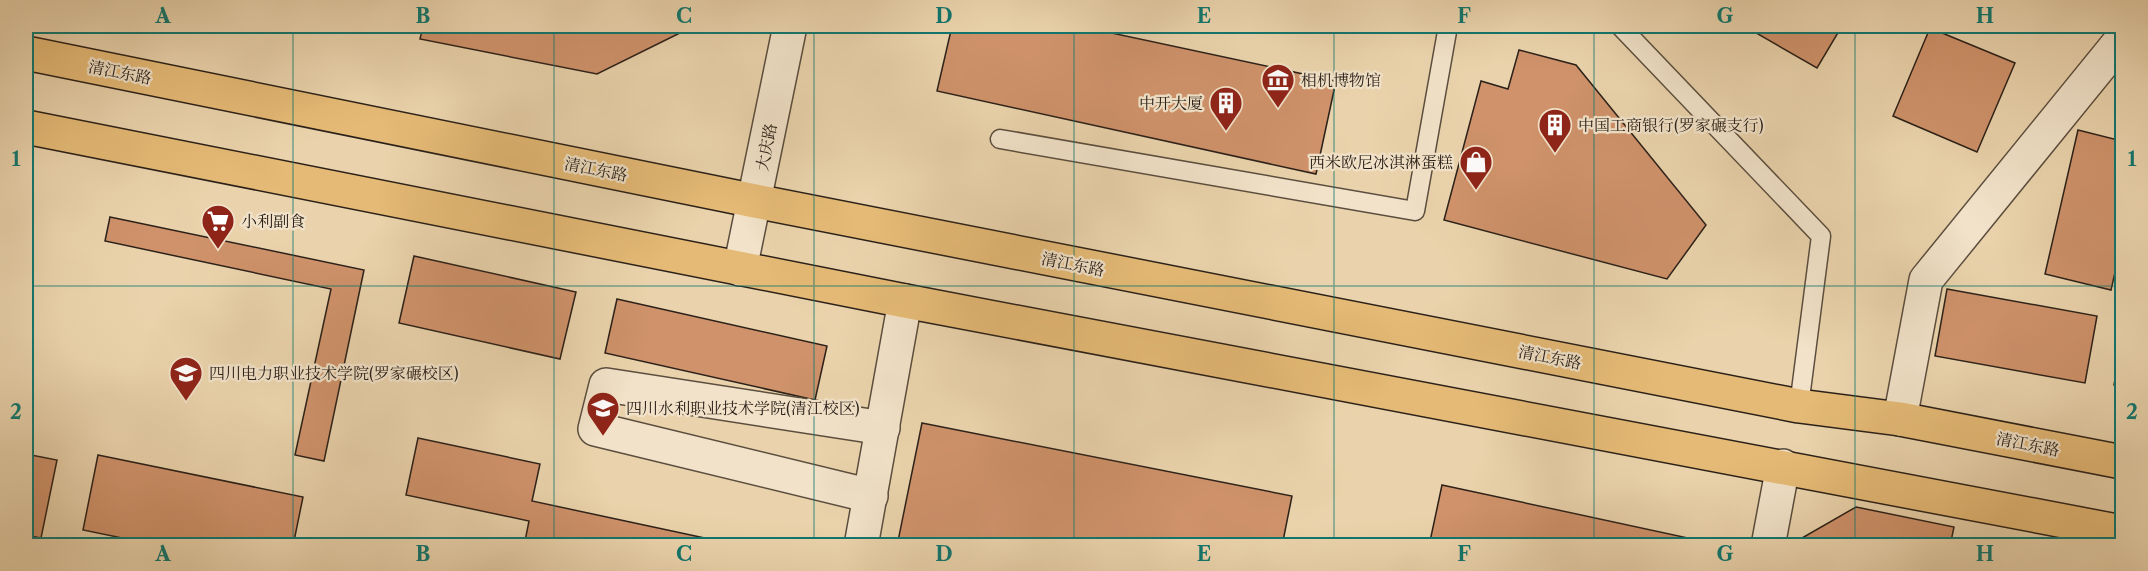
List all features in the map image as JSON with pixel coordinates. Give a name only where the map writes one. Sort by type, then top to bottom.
[{"type":"main road","name":"清江东路","points":[[26,53],[755,201],[1799,406],[1900,419],[2122,462]]},
{"type":"main road","points":[[26,127],[905,301],[2122,532]]},
{"type":"street","name":"大庆路","points":[[740,269],[790,26]]},
{"type":"street","points":[[1900,419],[1926,280],[2122,39]]},
{"type":"street","points":[[861,546],[905,301]]},
{"type":"street","points":[[870,496],[595,429],[606,385],[883,428]]},
{"type":"street","points":[[1768,546],[1783,466]]},
{"type":"lane","points":[[1000,139],[1415,211],[1448,26]]},
{"type":"lane","points":[[1620,26],[1821,236],[1799,406]]},
{"type":"building","points":[[423,26],[694,26],[597,74],[420,39]]},
{"type":"building","name":"中开大厦","points":[[952,26],[1079,26],[1336,81],[1316,174],[937,91]]},
{"type":"building","points":[[1744,26],[1842,26],[1817,68]]},
{"type":"building","points":[[1930,28],[2015,63],[1977,152],[1893,116]]},
{"type":"building","name":"中国工商银行(罗家碾支行)","points":[[1519,50],[1576,65],[1706,225],[1667,279],[1444,220],[1481,81],[1508,89]]},
{"type":"building","points":[[2078,130],[2122,141],[2122,242],[2111,290],[2045,274]]},
{"type":"building","points":[[110,217],[364,270],[324,461],[295,455],[331,289],[105,241]]},
{"type":"building","points":[[414,256],[576,292],[560,359],[399,323]]},
{"type":"building","points":[[1947,289],[2097,316],[2085,383],[1935,356]]},
{"type":"building","points":[[617,299],[827,346],[815,400],[605,353]]},
{"type":"building","points":[[2122,341],[2122,387],[2114,385]]},
{"type":"building","points":[[922,423],[1292,496],[1282,546],[897,546]]},
{"type":"building","points":[[418,438],[540,464],[532,501],[742,546],[524,546],[529,521],[406,495]]},
{"type":"building","points":[[26,454],[57,460],[41,538],[26,535]]},
{"type":"building","points":[[98,455],[303,497],[293,546],[161,546],[83,530]]},
{"type":"building","points":[[1442,485],[1688,538],[1686,546],[1429,546]]},
{"type":"building","points":[[1856,507],[1954,527],[1950,546],[1801,546],[1802,538]]},
{"type":"place","name":"相机博物馆","points":[[1278,109]]},
{"type":"place","name":"中开大厦","points":[[1226,132]]},
{"type":"place","name":"中国工商银行(罗家碾支行)","points":[[1555,154]]},
{"type":"place","name":"西米欧尼冰淇淋蛋糕","points":[[1476,191]]},
{"type":"place","name":"小利副食","points":[[218,250]]},
{"type":"place","name":"四川电力职业技术学院(罗家碾校区)","points":[[186,402]]},
{"type":"place","name":"四川水利职业技术学院(清江校区)","points":[[603,437]]}]
